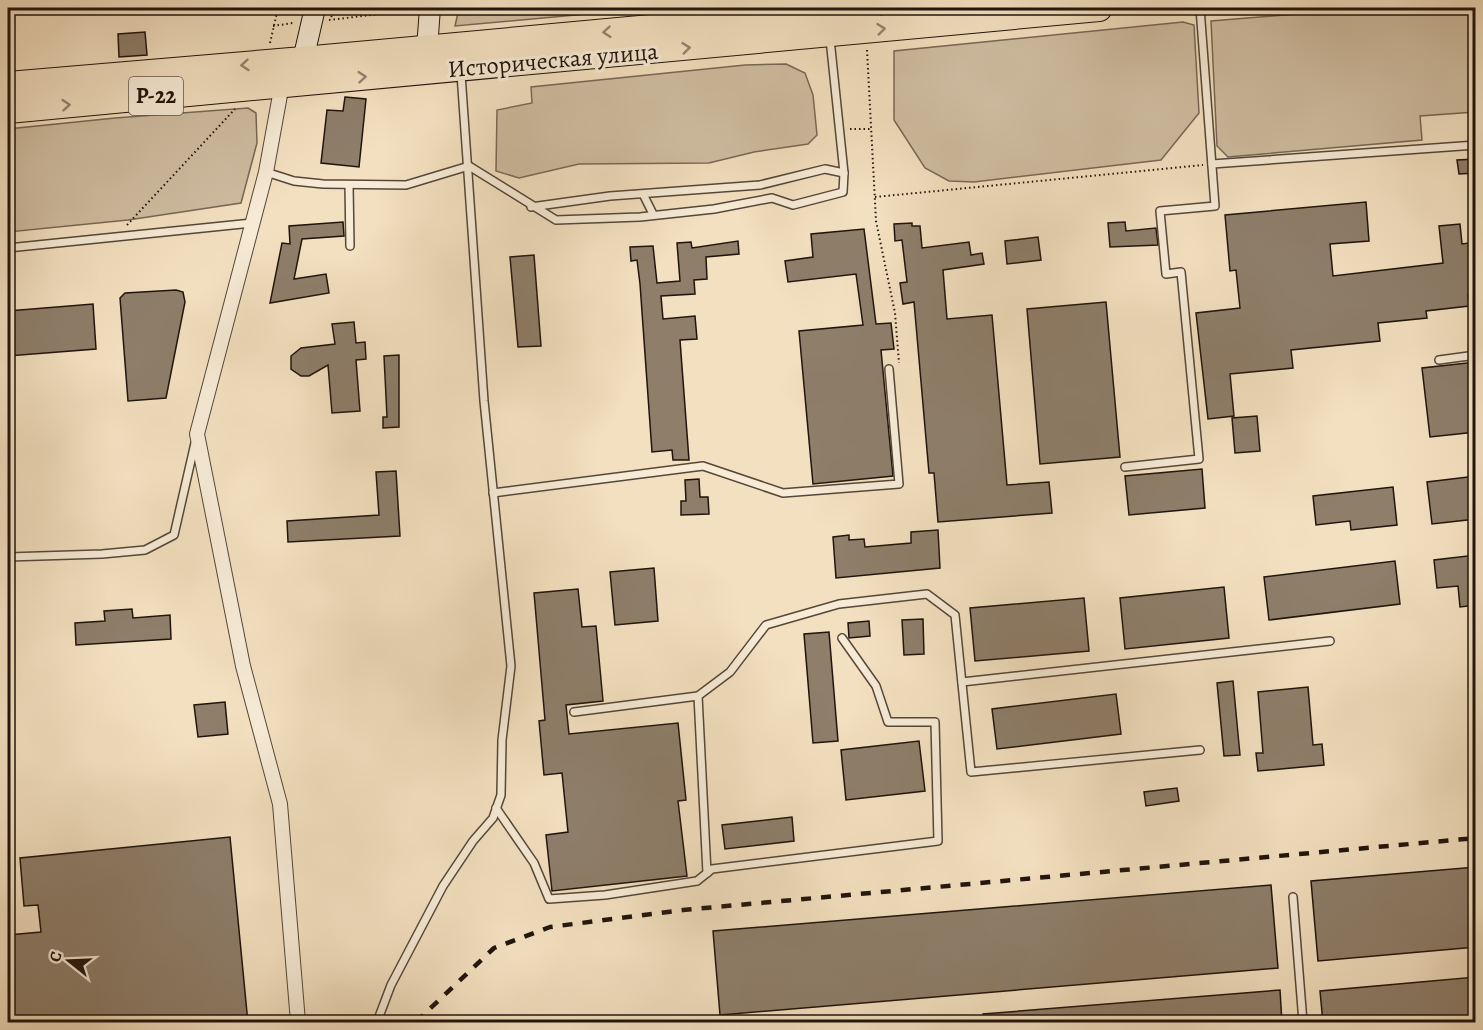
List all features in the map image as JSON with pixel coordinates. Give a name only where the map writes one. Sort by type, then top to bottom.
[{"type":"highway","name":"Историческая улица","points":[[8,110],[869,8]]},
{"type":"highway","name":"Историческая улица","points":[[426,60],[461,70],[1099,8]]},
{"type":"highway","name":"Историческая улица","points":[[11,82],[267,63],[296,76]]},
{"type":"main road","points":[[425,8],[426,60]]},
{"type":"main road","points":[[296,76],[318,16]]},
{"type":"street","points":[[296,76],[266,172],[197,434],[243,666],[280,804],[298,1023]]},
{"type":"lane","points":[[1125,467],[1199,459],[1181,272],[1166,274],[1160,211],[1215,206],[1200,8]]},
{"type":"lane","points":[[469,166],[531,207],[556,220],[714,209],[772,198],[793,205],[820,200],[843,192],[844,173],[829,34]]},
{"type":"lane","points":[[377,1023],[391,985],[442,886],[473,841],[493,818],[501,795],[502,740],[511,666],[484,401],[461,70]]},
{"type":"lane","points":[[1212,164],[1476,145]]},
{"type":"lane","points":[[266,172],[294,181],[406,185],[469,166]]},
{"type":"lane","points":[[531,207],[610,196],[644,196],[694,189],[760,185],[825,169],[844,173]]},
{"type":"lane","points":[[349,184],[350,246]]},
{"type":"lane","points":[[644,196],[653,214]]},
{"type":"lane","points":[[8,248],[252,223]]},
{"type":"lane","points":[[1439,360],[1476,355]]},
{"type":"lane","points":[[493,493],[703,466],[783,493],[899,484],[889,369]]},
{"type":"lane","points":[[8,557],[102,555],[145,549],[174,536],[197,434]]},
{"type":"lane","points":[[574,712],[698,696],[730,672],[766,625],[839,604],[927,594],[955,615],[971,772],[1200,750]]},
{"type":"lane","points":[[496,808],[534,863],[549,899],[605,895],[697,881],[712,869],[938,841],[935,722],[888,722],[876,686],[842,638]]},
{"type":"lane","points":[[962,682],[1330,641]]},
{"type":"lane","points":[[698,696],[707,873]]},
{"type":"lane","points":[[1293,897],[1303,1023]]},
{"type":"path","points":[[267,63],[278,8]]},
{"type":"path","points":[[318,16],[338,8]]},
{"type":"path","points":[[273,26],[318,16],[425,8]]},
{"type":"path","points":[[867,51],[876,221],[895,313],[899,369]]},
{"type":"path","points":[[118,237],[240,106]]},
{"type":"path","points":[[839,129],[872,129]]},
{"type":"path","points":[[875,197],[1212,164]]},
{"type":"shaded area","points":[[459,8],[652,8],[455,26]]},
{"type":"shaded area","points":[[1369,8],[1475,8],[1475,112],[1420,116],[1422,140],[1228,157],[1217,146],[1211,21]]},
{"type":"shaded area","points":[[1183,22],[1194,25],[1199,113],[1161,160],[974,182],[949,181],[925,168],[894,120],[894,51]]},
{"type":"shaded area","points":[[786,64],[805,73],[813,95],[817,135],[808,144],[754,152],[709,163],[579,164],[519,178],[496,171],[497,110],[532,103],[531,87],[745,65]]},
{"type":"shaded area","points":[[248,108],[256,113],[257,143],[241,203],[128,220],[8,232],[8,129]]},
{"type":"building","points":[[145,32],[147,55],[119,57],[118,34]]},
{"type":"building","points":[[345,97],[366,99],[359,167],[321,163],[327,110],[343,111]]},
{"type":"building","points":[[1476,159],[1476,173],[1459,174],[1457,160]]},
{"type":"building","points":[[1366,202],[1369,241],[1330,244],[1333,276],[1443,263],[1439,226],[1460,224],[1462,244],[1476,242],[1476,294],[1468,295],[1469,306],[1426,311],[1427,318],[1378,323],[1380,341],[1291,350],[1293,368],[1230,374],[1234,416],[1208,419],[1196,313],[1240,308],[1236,270],[1230,271],[1225,215]]},
{"type":"building","points":[[343,222],[344,236],[302,239],[294,279],[326,274],[329,293],[270,303],[282,243],[290,244],[289,226]]},
{"type":"building","points":[[1125,222],[1126,231],[1156,228],[1158,245],[1110,247],[1108,223]]},
{"type":"building","points":[[912,223],[912,226],[920,226],[922,248],[969,242],[971,255],[982,253],[984,264],[943,270],[947,319],[992,315],[1007,485],[1049,482],[1052,513],[938,522],[934,473],[929,473],[914,302],[903,304],[900,283],[907,282],[902,240],[895,241],[894,224]]},
{"type":"building","points":[[864,229],[876,324],[891,323],[894,349],[881,350],[893,476],[813,484],[799,331],[863,325],[856,274],[788,282],[785,261],[813,257],[811,234]]},
{"type":"building","points":[[1038,237],[1041,260],[1007,264],[1005,241]]},
{"type":"building","points":[[738,241],[739,254],[706,257],[707,279],[694,280],[695,294],[661,296],[663,319],[695,316],[697,339],[680,340],[689,460],[673,460],[672,450],[652,452],[640,284],[637,260],[631,261],[630,247],[653,246],[657,283],[680,281],[677,243],[691,242],[692,248]]},
{"type":"building","points":[[534,255],[541,346],[518,347],[510,257]]},
{"type":"building","points":[[176,290],[183,292],[185,302],[166,398],[128,401],[120,298],[125,293]]},
{"type":"building","points":[[1106,302],[1120,457],[1040,464],[1027,309]]},
{"type":"building","points":[[93,304],[96,349],[8,356],[8,311]]},
{"type":"building","points":[[354,322],[356,343],[365,342],[366,359],[356,360],[360,411],[332,413],[328,365],[309,376],[301,376],[291,369],[291,356],[301,348],[335,344],[332,324]]},
{"type":"building","points":[[399,355],[399,427],[383,428],[383,417],[387,417],[384,356]]},
{"type":"building","points":[[1476,362],[1476,432],[1430,437],[1422,368]]},
{"type":"building","points":[[1257,416],[1260,451],[1235,453],[1232,418]]},
{"type":"building","points":[[1202,469],[1205,508],[1129,515],[1125,476]]},
{"type":"building","points":[[396,471],[400,536],[288,542],[287,521],[379,515],[376,472]]},
{"type":"building","points":[[1476,476],[1476,519],[1432,524],[1427,482]]},
{"type":"building","points":[[699,479],[700,497],[708,497],[709,514],[681,515],[681,501],[686,501],[685,480]]},
{"type":"building","points":[[1393,487],[1397,525],[1351,530],[1350,521],[1316,525],[1313,496]]},
{"type":"building","points":[[938,530],[940,568],[836,578],[833,537],[849,535],[849,540],[864,539],[865,547],[911,543],[911,532]]},
{"type":"building","points":[[1476,555],[1476,605],[1460,607],[1458,586],[1437,588],[1434,560]]},
{"type":"building","points":[[1395,561],[1400,604],[1269,620],[1264,577]]},
{"type":"building","points":[[654,568],[658,621],[615,625],[610,572]]},
{"type":"building","points":[[1224,587],[1229,638],[1125,649],[1120,598]]},
{"type":"building","points":[[578,589],[582,627],[596,626],[603,701],[566,705],[569,734],[678,723],[686,800],[678,801],[687,876],[552,891],[546,835],[568,832],[562,773],[544,775],[539,721],[545,720],[534,593]]},
{"type":"building","points":[[1084,598],[1089,651],[975,661],[970,608]]},
{"type":"building","points":[[132,609],[133,618],[170,615],[171,639],[76,645],[75,623],[105,621],[104,611]]},
{"type":"building","points":[[923,619],[924,654],[904,655],[902,620]]},
{"type":"building","points":[[869,621],[870,636],[849,638],[848,623]]},
{"type":"building","points":[[829,632],[838,741],[813,743],[804,634]]},
{"type":"building","points":[[1233,681],[1240,755],[1224,756],[1217,683]]},
{"type":"building","points":[[1308,687],[1313,745],[1322,744],[1324,765],[1258,771],[1256,753],[1263,753],[1258,692]]},
{"type":"building","points":[[1116,694],[1121,734],[997,749],[992,709]]},
{"type":"building","points":[[225,702],[228,734],[198,737],[194,705]]},
{"type":"building","points":[[919,741],[925,791],[846,800],[841,750]]},
{"type":"building","points":[[1177,788],[1179,801],[1146,806],[1144,792]]},
{"type":"building","points":[[792,817],[794,841],[725,849],[722,825]]},
{"type":"building","points":[[230,837],[248,1023],[8,1023],[8,935],[41,932],[38,905],[24,906],[20,858]]},
{"type":"building","points":[[1476,867],[1476,947],[1318,961],[1311,881]]},
{"type":"building","points":[[1271,885],[1278,968],[720,1015],[713,931]]},
{"type":"building","points":[[1476,977],[1476,1023],[1323,1023],[1320,991]]},
{"type":"building","points":[[1280,990],[1282,1023],[983,1023],[983,1014]]},
{"type":"railway","points":[[416,1022],[494,948],[550,927],[683,910],[1476,838]]}]
